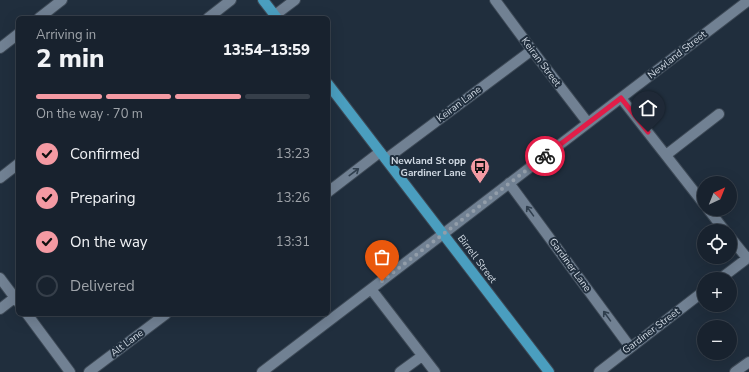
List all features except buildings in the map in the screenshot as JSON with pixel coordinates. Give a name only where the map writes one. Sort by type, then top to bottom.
[{"type":"main road","points":[[263,0],[275,16]]},
{"type":"main road","name":"Birrell Street","points":[[330,87],[547,371]]},
{"type":"street","points":[[42,16],[62,0]]},
{"type":"street","points":[[211,16],[231,0]]},
{"type":"street","points":[[277,16],[296,0]]},
{"type":"street","name":"Keiran Street","points":[[495,0],[588,123]]},
{"type":"street","name":"Newland Street","points":[[262,372],[749,0]]},
{"type":"street","points":[[0,48],[16,36]]},
{"type":"street","name":"Keiran Lane","points":[[383,156],[532,50]]},
{"type":"street","points":[[621,98],[697,195]]},
{"type":"street","points":[[666,155],[719,114]]},
{"type":"street","points":[[330,191],[383,156]]},
{"type":"street","points":[[0,178],[16,166]]},
{"type":"street","name":"Gardiner Lane","points":[[510,183],[630,347]]},
{"type":"street","points":[[714,216],[720,224]]},
{"type":"street","points":[[729,272],[748,258],[737,245]]},
{"type":"street","points":[[0,278],[16,298]]},
{"type":"street","points":[[371,289],[435,372]]},
{"type":"street","name":"Gardiner Street","points":[[599,372],[697,296]]},
{"type":"street","points":[[0,309],[16,300]]},
{"type":"street","points":[[28,316],[70,372]]},
{"type":"street","name":"Alt Lane","points":[[89,372],[163,316]]},
{"type":"street","points":[[400,372],[422,356]]},
{"type":"street","points":[[735,372],[749,362]]},
{"type":"way so far","points":[[382,281],[545,156]]},
{"type":"place","name":"Newland St opp Gardiner Lane","points":[[480,184]]},
{"type":"route","points":[[545,156],[621,98],[648,132]]}]
